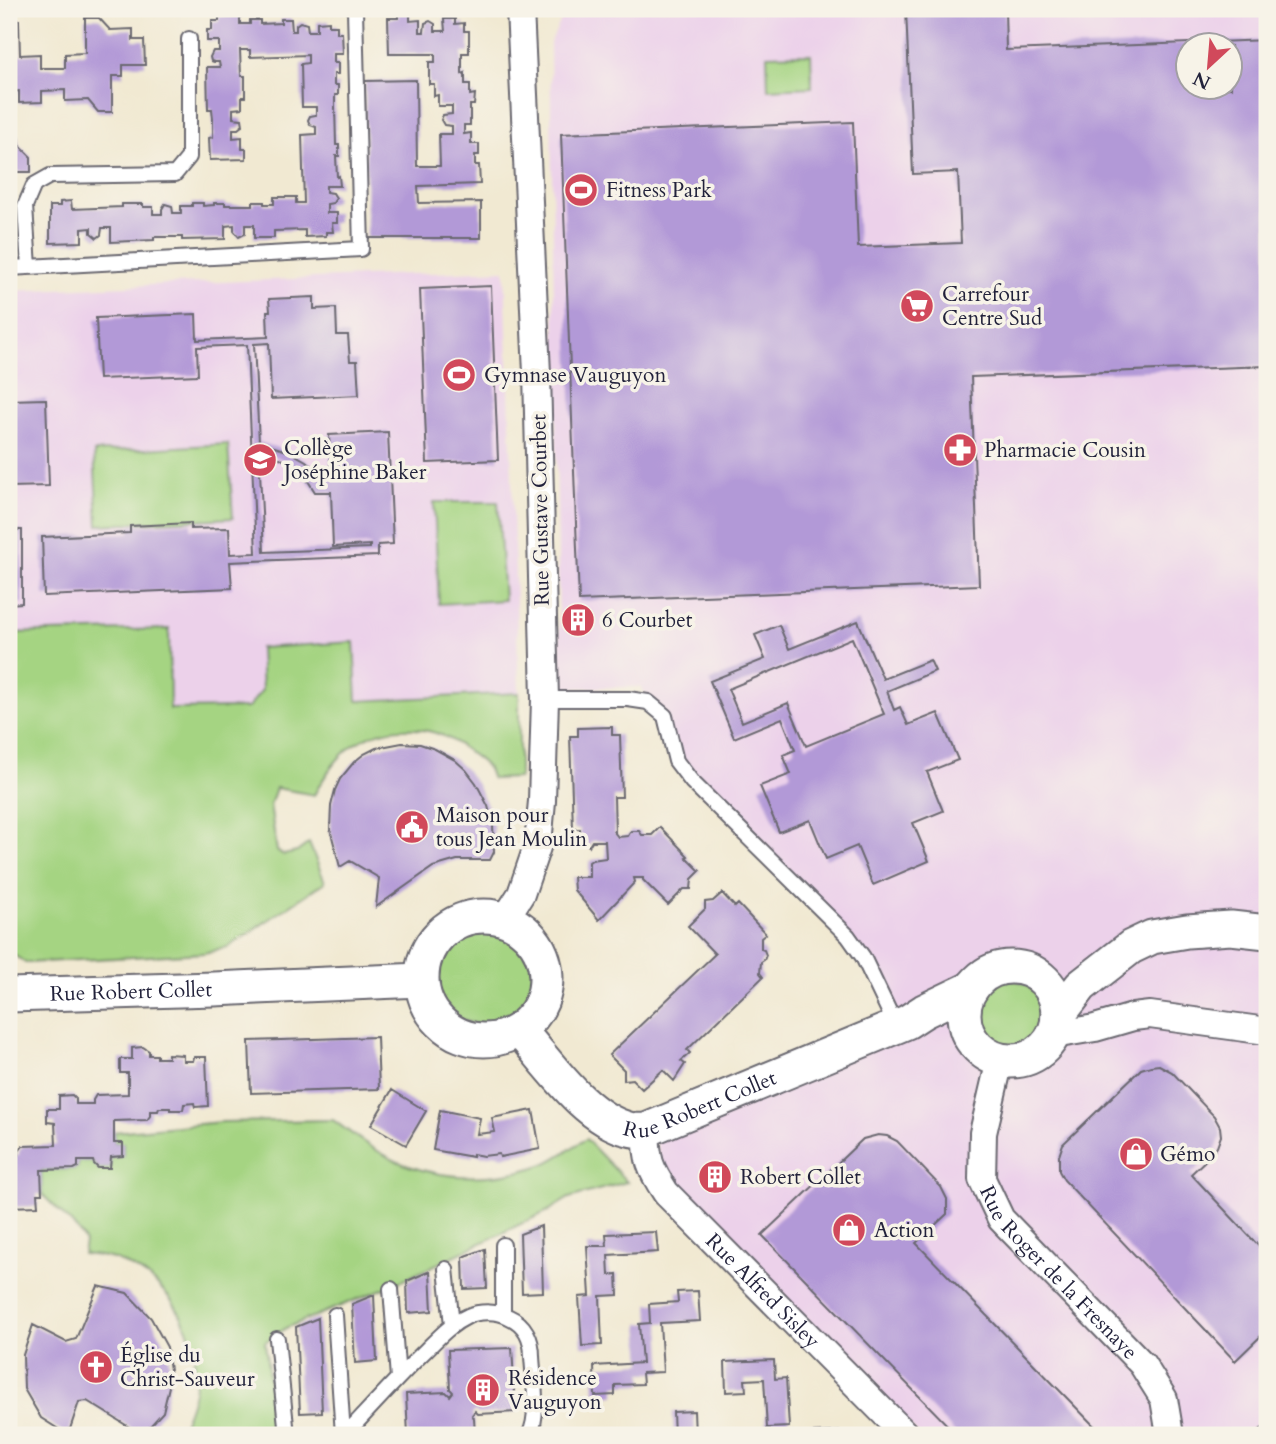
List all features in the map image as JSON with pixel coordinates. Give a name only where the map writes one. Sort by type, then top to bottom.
[{"type":"street","name":"Rue Gustave Courbet","points":[[505,919],[521,894],[538,844],[545,699],[537,373],[520,9]]},
{"type":"street","points":[[1044,981],[1074,968],[1104,944],[1136,926],[1177,918],[1267,915]]},
{"type":"street","points":[[484,916],[505,919],[518,926],[532,939],[541,954],[546,972],[542,1002],[535,1014],[511,1035],[496,1040],[474,1040],[452,1032],[435,1018],[422,992],[422,965],[429,947],[451,924],[484,916]]},
{"type":"street","points":[[1056,1026],[1055,998],[1044,981],[1024,969],[1012,967],[990,972],[972,988],[966,1000],[965,1027],[973,1042],[985,1053],[1000,1060],[1016,1061],[1031,1057],[1043,1049],[1081,986],[1131,947],[1152,937],[1187,931],[1231,928],[1267,932]]},
{"type":"street","name":"Rue Robert Collet","points":[[9,996],[421,979]]},
{"type":"street","name":"Rue Robert Collet","points":[[519,1030],[594,1112],[629,1129],[646,1130],[901,1024],[972,988]]},
{"type":"street","points":[[1056,1026],[1095,1028],[1150,1015],[1267,1031]]},
{"type":"street","name":"Rue Robert Collet","points":[[901,1024],[940,1024],[970,1037]]},
{"type":"street","name":"Rue Roger de la Fresnaye","points":[[1000,1060],[983,1133],[982,1179],[1001,1219],[1142,1364],[1164,1399],[1170,1435]]},
{"type":"street","name":"Rue Alfred Sisley","points":[[646,1130],[648,1159],[654,1175],[666,1193],[906,1435]]},
{"type":"lane","points":[[9,268],[361,249],[355,9]]},
{"type":"lane","points":[[29,267],[25,206],[34,185],[50,176],[175,174],[189,157],[189,39]]},
{"type":"lane","points":[[545,699],[628,699],[648,702],[665,716],[676,761],[692,782],[848,936],[901,1024]]},
{"type":"lane","points":[[503,1245],[503,1314]]},
{"type":"lane","points":[[446,1269],[452,1325]]},
{"type":"lane","points":[[391,1289],[398,1378]]},
{"type":"lane","points":[[344,1435],[452,1325],[470,1315],[486,1312],[503,1314],[515,1320],[532,1342],[535,1412],[529,1435]]},
{"type":"lane","points":[[335,1315],[344,1435]]},
{"type":"lane","points":[[277,1339],[287,1435]]},
{"type":"shaded area","points":[[569,9],[1267,9],[1267,1435],[920,1435],[724,1245],[663,1179],[655,1134],[901,1031],[866,956],[697,782],[682,760],[650,699],[640,687],[560,688],[550,43]]},
{"type":"shaded area","name":"Collège Joséphine Baker","points":[[505,270],[519,693],[357,701],[354,642],[261,648],[262,690],[248,708],[169,709],[169,629],[9,633],[9,291]]},
{"type":"green space","points":[[811,54],[812,87],[768,89],[767,55]]},
{"type":"green space","points":[[228,444],[233,518],[98,525],[94,452]]},
{"type":"green space","points":[[434,502],[498,502],[504,600],[439,604]]},
{"type":"green space","points":[[169,629],[170,709],[248,708],[262,690],[260,648],[354,642],[357,701],[519,693],[519,778],[492,779],[480,760],[450,739],[435,733],[404,729],[373,735],[341,756],[314,795],[276,788],[270,805],[277,851],[284,855],[297,852],[309,843],[325,882],[228,947],[204,953],[26,963],[9,952],[9,633]]},
{"type":"green space","points":[[482,922],[502,926],[518,937],[529,953],[533,973],[529,993],[518,1009],[502,1020],[482,1024],[462,1020],[446,1009],[435,993],[431,973],[435,953],[446,937],[462,926]]},
{"type":"green space","points":[[1003,980],[1017,980],[1029,985],[1039,995],[1044,1014],[1039,1033],[1029,1043],[1017,1048],[1003,1048],[991,1043],[981,1033],[976,1021],[976,1007],[981,995],[991,985]]},
{"type":"green space","points":[[333,1120],[396,1161],[423,1170],[458,1176],[493,1176],[528,1169],[549,1162],[586,1139],[627,1182],[569,1198],[548,1211],[395,1284],[288,1327],[265,1342],[275,1435],[178,1435],[191,1403],[195,1384],[195,1362],[184,1323],[163,1290],[148,1277],[110,1258],[83,1254],[85,1242],[77,1229],[42,1194],[41,1170],[74,1169],[78,1167],[78,1161],[93,1161],[98,1168],[110,1168],[111,1157],[123,1156],[123,1143],[114,1143],[114,1132],[221,1122]]},
{"type":"building","name":"Carrefour Centre Sud","points":[[906,9],[1005,9],[1006,50],[1174,44],[1174,102],[1244,102],[1244,41],[1267,40],[1267,366],[971,377],[979,585],[579,601],[561,134],[853,122],[858,247],[961,243],[958,172],[913,174]]},
{"type":"building","points":[[398,12],[410,12],[410,21],[420,20],[420,32],[424,32],[425,23],[430,21],[435,24],[435,31],[445,31],[444,19],[455,19],[455,24],[464,23],[464,31],[469,31],[469,53],[462,53],[462,74],[465,73],[465,84],[470,84],[470,95],[475,94],[474,105],[470,105],[470,125],[464,125],[464,134],[471,133],[471,144],[479,144],[475,165],[479,165],[480,184],[418,186],[419,203],[481,202],[481,238],[367,238],[365,81],[416,80],[417,166],[440,166],[439,134],[452,134],[452,126],[444,125],[441,120],[443,115],[452,114],[452,106],[438,106],[438,95],[434,96],[434,84],[429,84],[429,62],[435,62],[435,54],[389,54],[388,18],[398,18]]},
{"type":"building","points":[[240,15],[240,24],[250,24],[250,20],[260,20],[260,24],[281,23],[281,19],[291,19],[292,31],[296,31],[296,25],[300,22],[307,24],[308,31],[317,31],[317,22],[329,21],[329,26],[337,26],[337,33],[342,33],[343,54],[334,54],[334,63],[338,63],[334,85],[338,85],[335,106],[336,145],[339,145],[339,156],[336,156],[337,177],[339,176],[340,186],[326,186],[326,192],[333,193],[336,198],[333,203],[327,204],[327,213],[337,213],[337,223],[332,223],[333,232],[326,232],[326,236],[305,237],[305,230],[274,231],[274,238],[254,238],[254,225],[245,225],[245,234],[239,237],[234,231],[234,225],[225,226],[225,239],[182,240],[182,237],[154,237],[154,240],[111,242],[111,228],[102,228],[101,235],[97,238],[91,233],[91,228],[82,229],[82,242],[50,243],[50,206],[60,206],[60,202],[71,201],[72,209],[143,204],[143,207],[153,207],[153,214],[162,214],[165,204],[172,206],[173,213],[181,213],[181,206],[192,206],[192,203],[203,203],[203,206],[214,203],[274,204],[274,197],[296,197],[296,203],[304,203],[302,135],[316,134],[316,127],[310,125],[308,120],[310,116],[316,115],[316,107],[302,107],[301,64],[308,63],[308,55],[250,57],[250,50],[240,50],[241,76],[245,76],[245,97],[242,97],[242,108],[233,109],[233,118],[242,119],[243,125],[233,129],[233,138],[242,137],[242,149],[246,149],[246,159],[210,160],[209,138],[213,137],[213,118],[212,109],[208,109],[207,67],[220,67],[219,62],[211,61],[210,57],[213,51],[219,51],[219,41],[207,41],[207,30],[212,30],[212,21],[219,21],[219,16]]},
{"type":"building","points":[[85,18],[99,18],[110,30],[133,29],[133,40],[144,40],[145,65],[123,65],[123,76],[112,76],[112,112],[98,112],[88,100],[65,101],[65,90],[42,91],[42,102],[19,103],[19,91],[9,92],[9,20],[19,20],[20,55],[40,54],[40,68],[65,68],[65,54],[85,53]]},
{"type":"building","points":[[9,136],[18,136],[19,145],[31,157],[31,172],[9,172]]},
{"type":"building","name":"Gymnase Vauguyon","points":[[491,286],[498,460],[427,463],[420,289]]},
{"type":"building","points":[[314,297],[314,309],[336,308],[337,335],[348,335],[350,361],[357,361],[359,395],[271,399],[269,343],[254,344],[259,442],[290,452],[306,461],[323,476],[331,476],[329,435],[388,432],[393,544],[378,545],[378,556],[230,562],[232,588],[44,596],[42,537],[130,533],[130,526],[191,523],[191,529],[229,528],[230,554],[256,553],[247,345],[197,347],[198,375],[99,379],[96,318],[196,314],[197,340],[268,337],[269,299]],"holes":[[[259,452],[280,458],[294,467],[315,492],[331,492],[333,547],[370,545],[370,548],[264,552]]]},
{"type":"building","points":[[46,399],[49,486],[9,487],[9,400]]},
{"type":"building","points":[[9,530],[22,530],[22,603],[9,604]]},
{"type":"building","name":"6 Courbet","points":[[572,614],[584,614],[584,627],[572,627]]},
{"type":"building","points":[[858,621],[883,679],[930,660],[935,671],[887,691],[894,710],[900,707],[908,725],[938,713],[958,760],[927,772],[943,811],[913,823],[929,861],[873,885],[857,846],[826,859],[810,820],[779,832],[760,786],[791,774],[783,755],[795,750],[782,718],[734,738],[710,681],[765,659],[755,635],[779,625],[789,649]],"holes":[[[852,638],[884,714],[806,746],[788,703],[742,722],[728,689]]]},
{"type":"building","points":[[612,727],[612,735],[620,735],[622,797],[614,797],[614,832],[618,837],[628,836],[631,831],[652,835],[660,827],[700,871],[692,879],[691,889],[684,889],[668,905],[643,878],[634,878],[635,882],[599,920],[574,890],[573,877],[589,877],[589,862],[606,858],[605,841],[592,841],[589,846],[580,840],[580,829],[573,829],[570,736],[578,736],[578,728]]},
{"type":"building","name":"Maison pour tous Jean Moulin","points":[[402,743],[420,744],[435,749],[455,760],[466,770],[488,806],[493,825],[494,852],[490,860],[457,860],[433,867],[376,907],[379,878],[350,861],[340,867],[330,829],[331,806],[340,779],[354,762],[376,748]]},
{"type":"building","points":[[722,893],[735,907],[738,904],[766,934],[761,938],[761,949],[766,955],[761,962],[760,973],[763,977],[687,1050],[690,1053],[681,1061],[685,1064],[674,1081],[663,1070],[642,1089],[632,1079],[624,1080],[624,1070],[609,1055],[715,954],[688,926],[705,909],[705,902],[713,901]]},
{"type":"building","points":[[377,1037],[379,1089],[251,1093],[249,1041]]},
{"type":"building","points":[[143,1047],[149,1051],[149,1055],[157,1055],[157,1058],[168,1058],[168,1054],[183,1055],[183,1061],[206,1057],[208,1106],[184,1104],[183,1110],[159,1108],[158,1111],[150,1111],[147,1120],[114,1121],[114,1143],[123,1143],[123,1156],[111,1157],[110,1168],[98,1168],[93,1161],[78,1161],[78,1167],[74,1169],[41,1170],[42,1194],[37,1194],[38,1206],[9,1207],[9,1158],[19,1155],[23,1146],[56,1145],[55,1123],[47,1122],[47,1109],[59,1109],[59,1096],[72,1095],[76,1104],[93,1104],[96,1095],[128,1094],[128,1073],[120,1073],[120,1059],[132,1059],[132,1048]]},
{"type":"building","points":[[1159,1065],[1172,1072],[1214,1116],[1220,1127],[1221,1136],[1217,1147],[1191,1174],[1267,1255],[1267,1330],[1235,1361],[1064,1180],[1059,1171],[1059,1156],[1063,1144],[1141,1069]]},
{"type":"building","points":[[392,1090],[426,1111],[406,1145],[371,1125]]},
{"type":"building","points":[[440,1110],[480,1118],[477,1134],[495,1132],[492,1118],[533,1110],[540,1149],[500,1157],[499,1154],[473,1154],[473,1157],[433,1150]]},
{"type":"building","points":[[878,1135],[897,1141],[941,1187],[947,1199],[947,1214],[916,1243],[1099,1431],[1099,1435],[957,1435],[762,1235],[863,1139]]},
{"type":"building","name":"Robert Collet","points":[[714,1171],[722,1178],[716,1183],[709,1176]]},
{"type":"building","points":[[541,1226],[543,1292],[522,1293],[520,1234]]},
{"type":"building","points":[[656,1232],[658,1252],[608,1255],[609,1275],[617,1274],[618,1295],[600,1296],[602,1345],[582,1346],[579,1297],[590,1296],[587,1246],[607,1246],[606,1234]]},
{"type":"building","points":[[485,1249],[487,1288],[464,1289],[463,1257]]},
{"type":"building","points":[[430,1271],[432,1311],[408,1313],[407,1281]]},
{"type":"building","name":"Église du Christ-Sauveur","points":[[98,1286],[127,1293],[151,1318],[167,1347],[171,1378],[163,1412],[142,1435],[87,1401],[79,1402],[68,1435],[41,1418],[24,1389],[23,1355],[33,1325],[66,1342],[76,1339]]},
{"type":"building","points":[[698,1291],[700,1321],[660,1323],[663,1372],[642,1373],[643,1384],[615,1385],[615,1395],[595,1396],[594,1366],[642,1363],[639,1324],[650,1323],[649,1304],[678,1302],[677,1292]]},
{"type":"building","points":[[374,1295],[377,1361],[355,1363],[352,1304]]},
{"type":"building","points":[[318,1318],[322,1412],[300,1413],[296,1327]]},
{"type":"building","name":"Résidence Vauguyon","points":[[512,1348],[516,1412],[478,1414],[475,1411],[472,1415],[475,1435],[408,1435],[406,1394],[446,1392],[450,1396],[453,1392],[450,1389],[448,1350]]},
{"type":"building","points":[[774,1360],[775,1379],[786,1378],[789,1427],[767,1428],[764,1379],[745,1380],[746,1391],[726,1392],[725,1362]]},
{"type":"building","points":[[694,1411],[695,1435],[674,1435],[673,1412]]},
{"type":"building","points":[[1267,1425],[1267,1435],[1254,1435],[1261,1429]]},
{"type":"building","points":[[850,1431],[850,1435],[810,1435],[810,1433]]},
{"type":"place","name":"Fitness Park","points":[[581,190]]},
{"type":"place","name":"Carrefour Centre Sud","points":[[917,306]]},
{"type":"place","name":"Gymnase Vauguyon","points":[[459,375]]},
{"type":"place","name":"Pharmacie Cousin","points":[[960,450]]},
{"type":"place","name":"Collège Joséphine Baker","points":[[260,460]]},
{"type":"place","name":"6 Courbet","points":[[578,620]]},
{"type":"place","name":"Maison pour tous Jean Moulin","points":[[412,827]]},
{"type":"place","name":"Gémo","points":[[1136,1154]]},
{"type":"place","name":"Robert Collet","points":[[715,1177]]},
{"type":"place","name":"Action","points":[[849,1230]]},
{"type":"place","name":"Église du Christ-Sauveur","points":[[96,1367]]},
{"type":"place","name":"Résidence Vauguyon","points":[[483,1390]]}]
